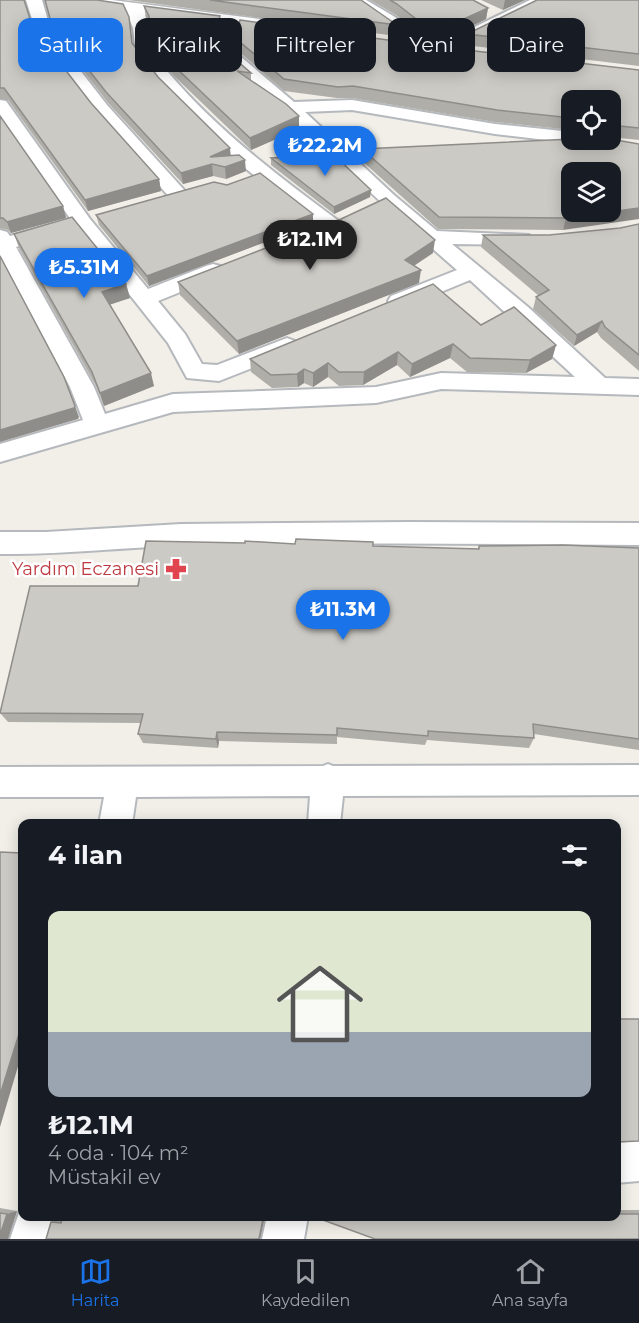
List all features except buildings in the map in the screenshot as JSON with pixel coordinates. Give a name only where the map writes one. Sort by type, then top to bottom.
[{"type":"street","points":[[34,0],[44,35],[101,109],[188,193],[157,202]]},
{"type":"street","points":[[71,0],[208,18]]},
{"type":"street","points":[[355,0],[388,19]]},
{"type":"street","points":[[483,10],[502,18],[542,0]]},
{"type":"street","points":[[133,9],[141,28],[144,53],[167,82],[234,149],[263,174],[360,212],[434,237],[539,240]]},
{"type":"street","points":[[242,66],[290,107],[337,153],[360,212]]},
{"type":"street","points":[[0,105],[82,223],[177,339],[195,372]]},
{"type":"street","points":[[290,107],[352,105],[495,129],[561,137]]},
{"type":"street","points":[[500,148],[561,140]]},
{"type":"street","points":[[337,153],[359,153]]},
{"type":"street","points":[[244,181],[263,174]]},
{"type":"street","points":[[311,234],[360,212]]},
{"type":"street","points":[[98,426],[82,387],[2,241],[104,217]]},
{"type":"street","points":[[434,237],[471,272],[520,312],[600,387]]},
{"type":"street","points":[[144,298],[233,264]]},
{"type":"street","points":[[384,307],[471,272]]},
{"type":"street","points":[[195,372],[219,373],[307,338]]},
{"type":"street","points":[[173,403],[195,372]]},
{"type":"street","points":[[0,453],[173,403],[376,395],[441,381],[639,387]]},
{"type":"street","points":[[0,543],[32,545],[163,535],[337,532],[639,534]]},
{"type":"street","points":[[324,819],[328,779]]},
{"type":"street","points":[[0,782],[328,779],[639,780]]},
{"type":"street","points":[[116,819],[123,782]]},
{"type":"street","points":[[621,1163],[639,1161]]},
{"type":"street","points":[[32,1239],[37,1221]]},
{"type":"street","points":[[283,1239],[287,1221]]},
{"type":"place","name":"Yardım Eczanesi","points":[[176,569]]}]
